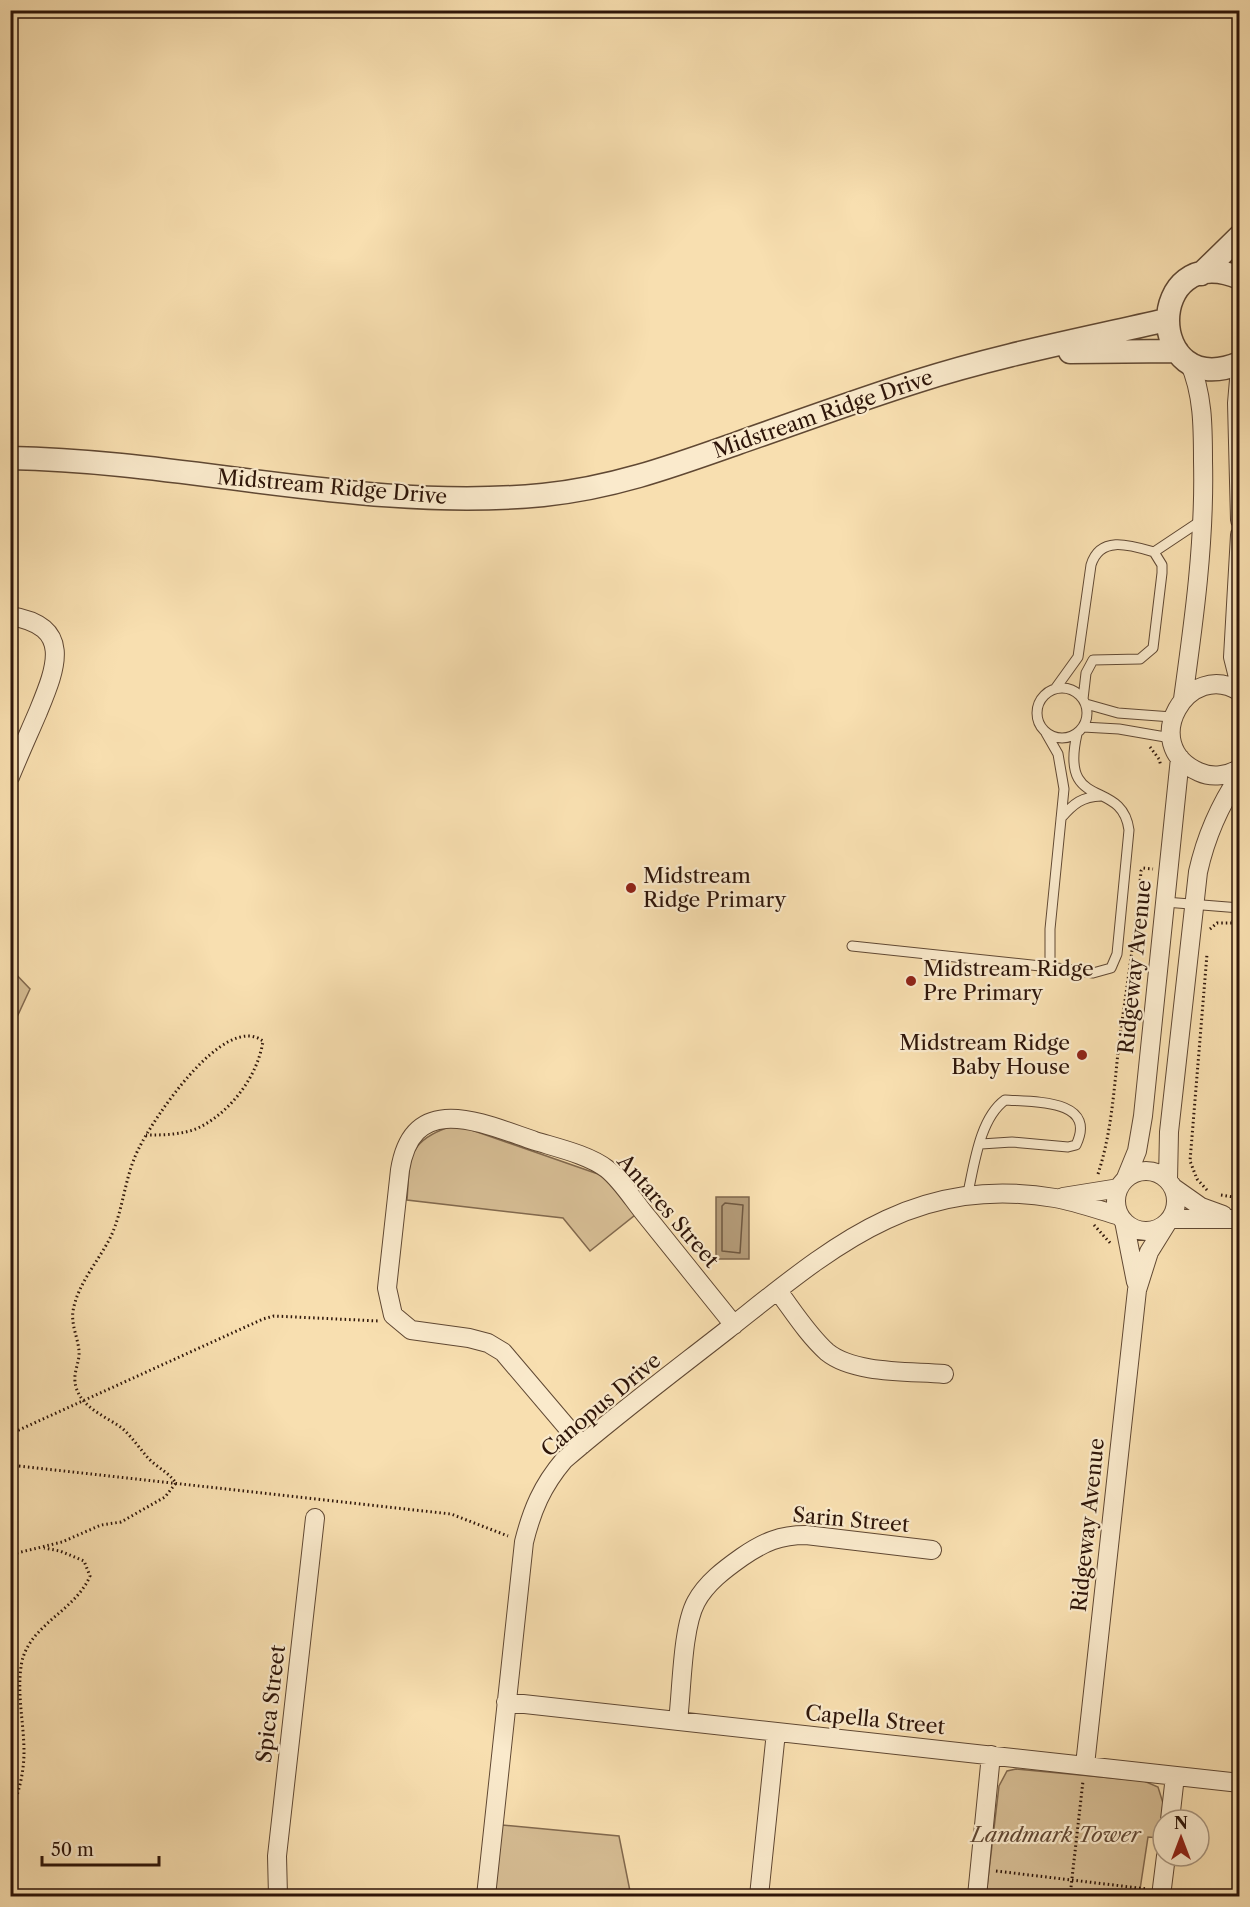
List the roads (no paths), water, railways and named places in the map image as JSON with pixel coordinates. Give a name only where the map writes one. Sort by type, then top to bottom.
[{"type":"street","points":[[1183,699],[1204,519],[1203,431],[1199,391],[1183,356],[1169,336],[1166,320],[1173,296],[1190,278],[1201,273],[1239,236]]},
{"type":"street","points":[[1201,273],[1228,273],[1239,278]]},
{"type":"street","name":"Midstream Ridge Drive","points":[[10,458],[84,461],[370,494],[443,498],[545,495],[638,478],[919,381],[1166,320]]},
{"type":"street","name":"Midstream Ridge Drive","points":[[1029,353],[1183,356],[1214,369],[1239,363]]},
{"type":"street","points":[[1239,368],[1237,403],[1239,520]]},
{"type":"street","points":[[1239,535],[1233,657],[1239,685]]},
{"type":"street","points":[[10,616],[36,622],[47,631],[56,651],[48,689],[10,777]]},
{"type":"street","points":[[1239,692],[1222,686],[1208,686],[1194,690],[1183,699],[1172,717],[1171,738],[1180,758],[1191,768],[1205,775],[1220,776],[1239,768]]},
{"type":"street","name":"Ridgeway Avenue","points":[[1122,1183],[1137,1151],[1143,1116],[1180,758]]},
{"type":"street","points":[[1168,1221],[1176,1206],[1171,1184],[1168,1132],[1200,861],[1221,803],[1239,775]]},
{"type":"street","name":"Antares Street","points":[[582,1444],[503,1352],[488,1343],[411,1330],[393,1315],[388,1302],[387,1288],[403,1152],[410,1137],[419,1128],[444,1118],[474,1121],[546,1144],[606,1168],[734,1325]]},
{"type":"street","points":[[1152,1171],[1201,1207],[1235,1218],[1168,1221],[1150,1231],[1131,1227],[1122,1219],[1116,1207],[1122,1183],[1134,1173],[1152,1171]]},
{"type":"street","name":"Canopus Drive","points":[[1056,1198],[1122,1183]]},
{"type":"street","name":"Canopus Drive","points":[[486,1896],[524,1542],[534,1506],[542,1490],[564,1460],[840,1243],[870,1225],[908,1210],[967,1197],[993,1194],[1056,1198],[1122,1219]]},
{"type":"street","name":"Ridgeway Avenue","points":[[1122,1219],[1137,1290]]},
{"type":"street","name":"Ridgeway Avenue","points":[[1085,1765],[1137,1290],[1149,1252],[1168,1221]]},
{"type":"street","points":[[778,1291],[817,1342],[840,1360],[863,1367],[944,1374]]},
{"type":"street","name":"Spica Street","points":[[278,1896],[277,1856],[315,1518]]},
{"type":"street","name":"Sarin Street","points":[[678,1721],[688,1628],[695,1602],[713,1579],[762,1543],[787,1535],[806,1535],[932,1550]]},
{"type":"street","name":"Capella Street","points":[[506,1702],[1239,1783]]},
{"type":"street","points":[[759,1896],[777,1732]]},
{"type":"street","points":[[977,1896],[991,1755]]},
{"type":"street","points":[[1171,1808],[1175,1776]]},
{"type":"street","points":[[1161,1894],[1164,1868]]},
{"type":"lane","points":[[1154,552],[1204,519]]},
{"type":"lane","points":[[852,946],[1078,972],[1105,972],[1111,968],[1117,954],[1129,830],[1123,812],[1081,783],[1073,769],[1072,754],[1088,712],[1085,701],[1086,673],[1093,660],[1140,659],[1153,648],[1162,573],[1159,557],[1154,552],[1114,545],[1102,546],[1097,551],[1091,565],[1078,657],[1055,689],[1041,700],[1038,708],[1037,717],[1062,768],[1064,789],[1050,929],[1050,967]]},
{"type":"lane","points":[[1055,689],[1066,688],[1085,701],[1118,713],[1172,717]]},
{"type":"lane","points":[[1046,733],[1056,738],[1067,738],[1080,731],[1119,729],[1171,738]]},
{"type":"lane","points":[[1061,818],[1076,802],[1084,798],[1101,796]]},
{"type":"lane","points":[[1165,902],[1237,908]]},
{"type":"lane","points":[[967,1197],[981,1144],[993,1113],[1005,1100],[1064,1107],[1080,1119],[1082,1127],[1076,1144],[1068,1147],[1012,1142],[981,1144]]},
{"type":"water","points":[[716,1197],[749,1197],[749,1259],[716,1259]]},
{"type":"place","name":"Midstream Ridge Primary","points":[[631,888]]},
{"type":"place","name":"Midstream Ridge Pre Primary","points":[[911,981]]},
{"type":"place","name":"Midstream Ridge Baby House","points":[[1082,1055]]},
{"type":"park label","name":"Landmark Tower","points":[[1056,1835]]}]
